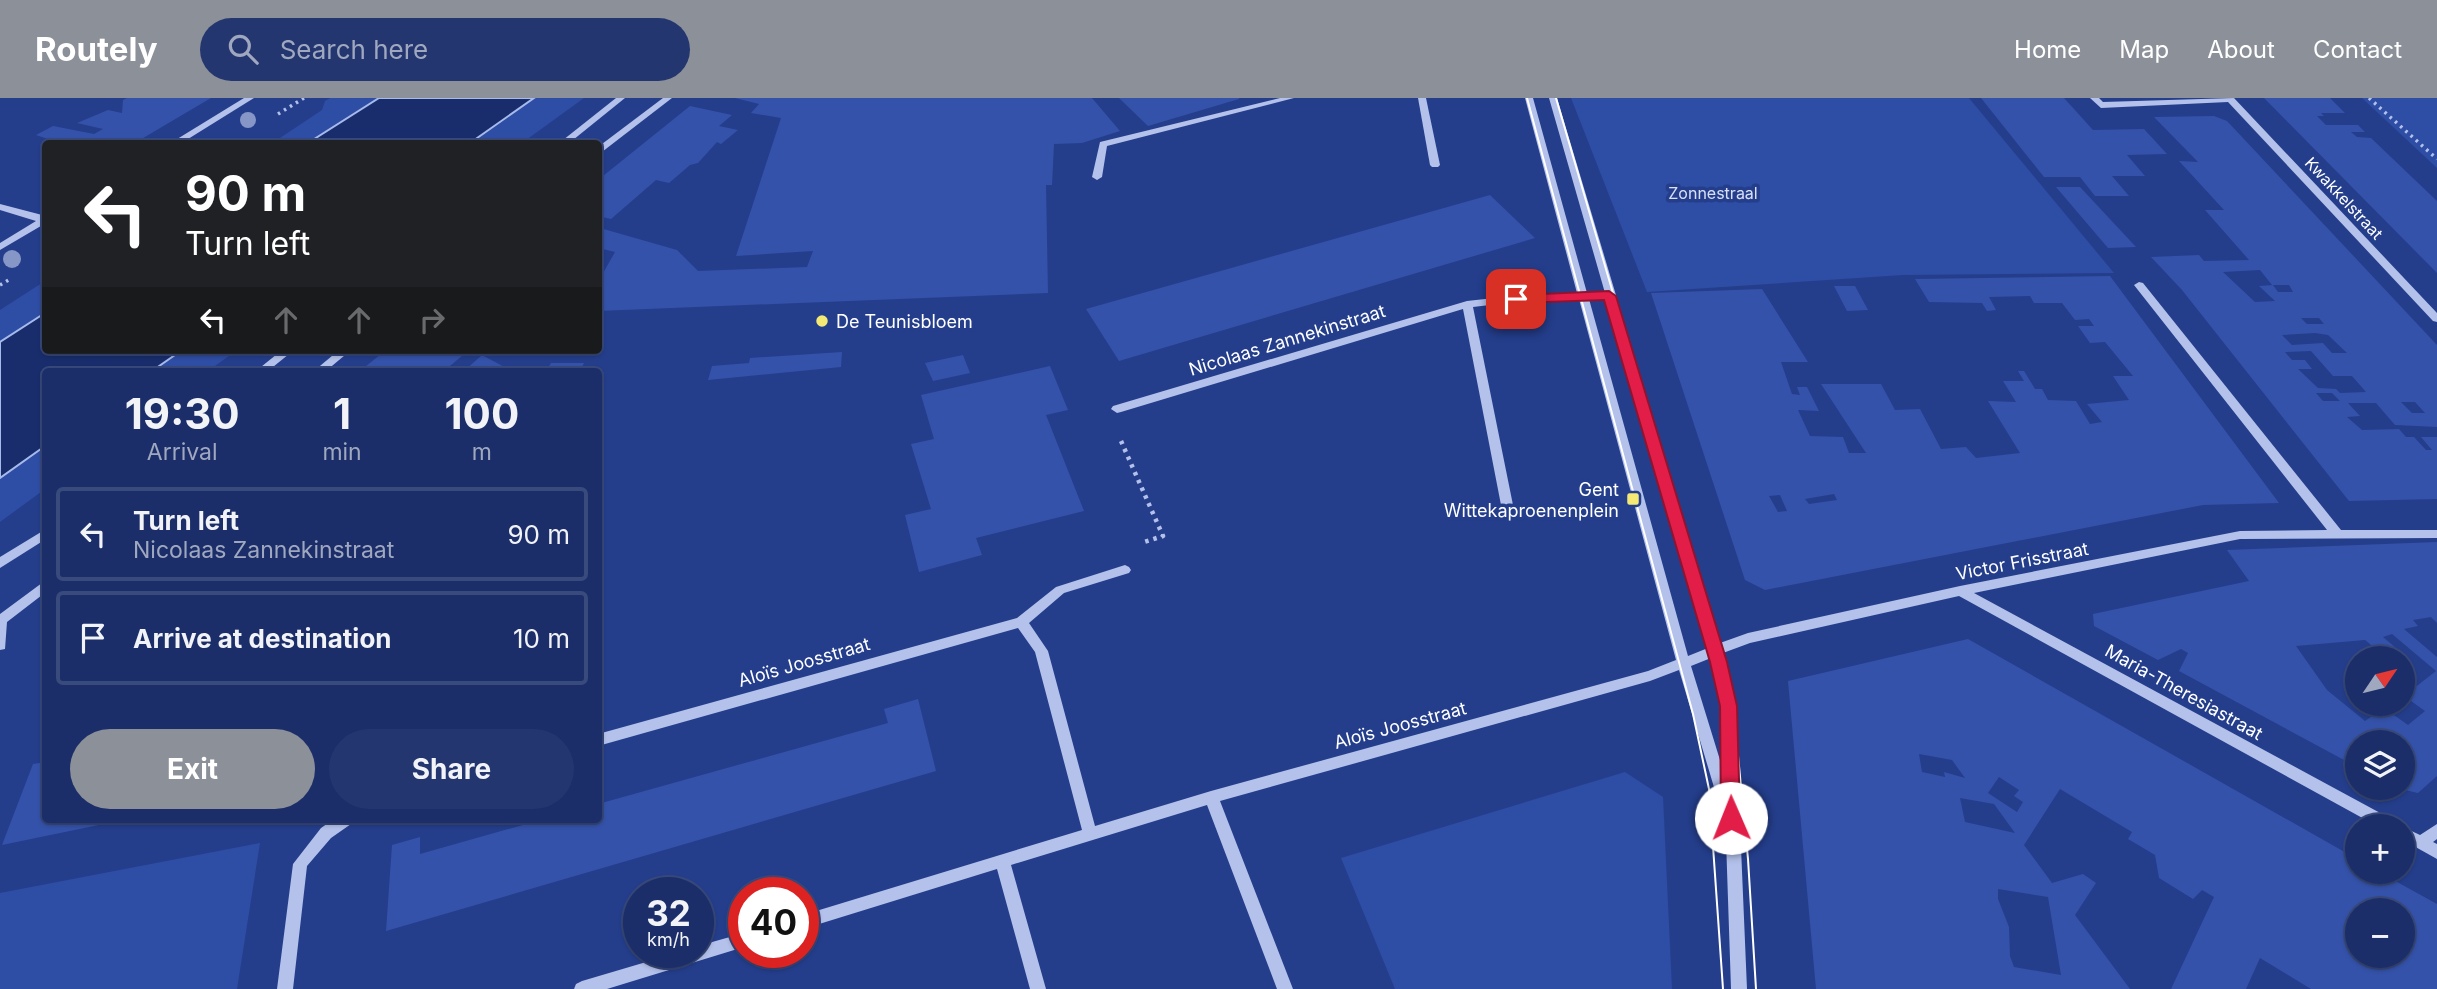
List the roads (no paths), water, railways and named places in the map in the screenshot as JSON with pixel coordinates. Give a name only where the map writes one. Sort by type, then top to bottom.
[{"type":"street","points":[[180,140],[250,98]]},
{"type":"street","points":[[567,140],[621,98]]},
{"type":"street","points":[[602,149],[668,98]]},
{"type":"street","points":[[1097,177],[1104,144],[1290,98]]},
{"type":"street","points":[[1422,98],[1435,165]]},
{"type":"street","points":[[1529,98],[1683,663],[1731,818]]},
{"type":"street","points":[[1553,98],[1609,296],[1717,650],[1728,706],[1739,989]]},
{"type":"street","points":[[2094,98],[2101,105],[2229,98]]},
{"type":"street","name":"Kwakkelstraat","points":[[2229,98],[2437,319]]},
{"type":"street","points":[[0,207],[42,218]]},
{"type":"street","points":[[0,247],[42,221]]},
{"type":"street","points":[[2140,285],[2337,534]]},
{"type":"street","name":"Nicolaas Zannekinstraat","points":[[1117,409],[1467,304],[1582,295],[1609,296]]},
{"type":"street","points":[[1467,304],[1507,505]]},
{"type":"street","points":[[265,368],[284,354]]},
{"type":"street","points":[[323,368],[340,354]]},
{"type":"street","name":"Victor Frisstraat","points":[[1717,650],[1748,638],[1960,591],[2240,535],[2437,534]]},
{"type":"street","points":[[0,563],[42,536]]},
{"type":"street","name":"Aloïs Joosstraat","points":[[602,739],[1021,622],[1060,590],[1125,570]]},
{"type":"street","points":[[0,645],[1,620],[42,587]]},
{"type":"street","name":"Maria-Theresiastraat","points":[[1960,591],[2368,814]]},
{"type":"street","points":[[1021,622],[1041,650],[1090,833]]},
{"type":"street","name":"Aloïs Joosstraat","points":[[819,917],[1211,797],[1650,676],[1717,650]]},
{"type":"street","points":[[1211,797],[1285,989]]},
{"type":"street","points":[[285,989],[300,864],[326,833],[340,823]]},
{"type":"street","points":[[2422,843],[2437,830]]},
{"type":"street","points":[[2415,839],[2437,852]]},
{"type":"street","points":[[1002,861],[1038,989]]},
{"type":"street","points":[[582,989],[728,945]]},
{"type":"tram line","points":[[1527,98],[1693,714],[1709,789],[1723,989]]},
{"type":"tram line","points":[[1556,98],[1733,704],[1748,859],[1756,989]]},
{"type":"place","name":"De Teunisbloem","points":[[822,321]]},
{"type":"place","name":"Gent Wittekaproenenplein","points":[[1633,499]]},
{"type":"park label","name":"Zonnestraal","points":[[1713,193]]}]
